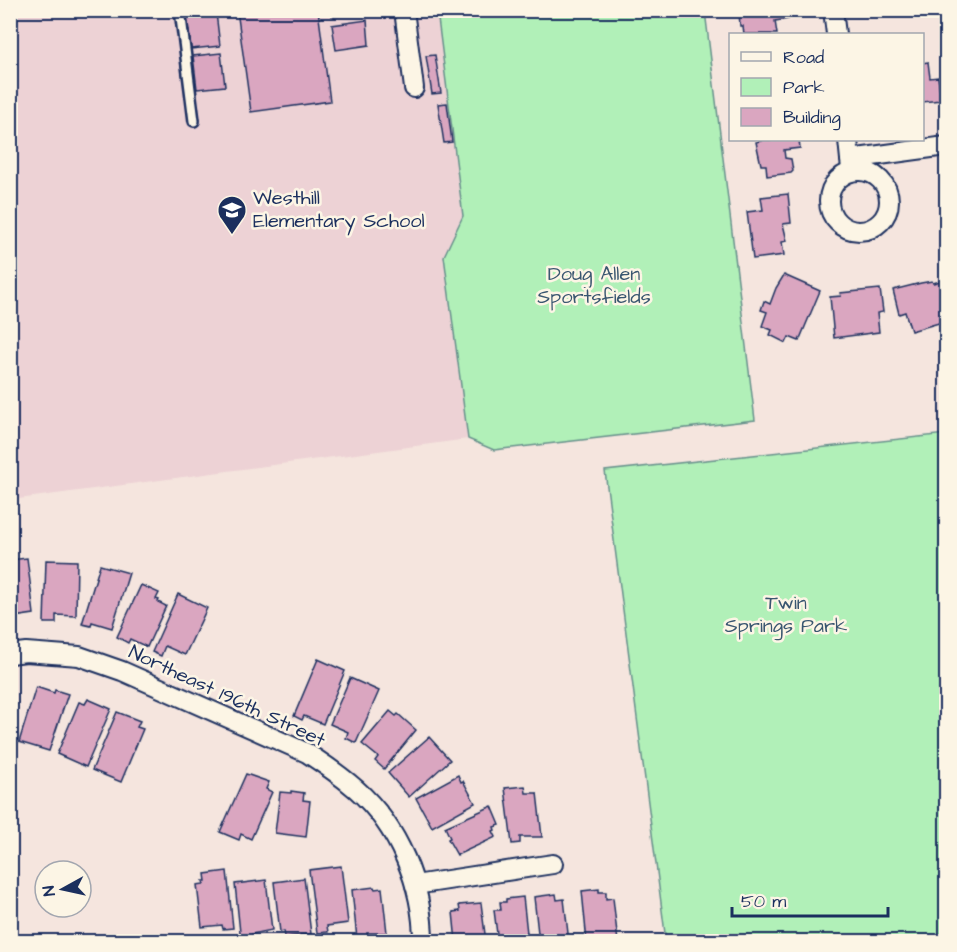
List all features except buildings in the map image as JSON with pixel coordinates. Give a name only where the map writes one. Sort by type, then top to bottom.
[{"type":"street","points":[[404,10],[414,88]]},
{"type":"street","points":[[833,10],[836,33]]},
{"type":"street","points":[[848,141],[851,165],[946,146]]},
{"type":"street","name":"Northeast 196th Street","points":[[10,654],[26,652],[79,656],[122,671],[307,753],[333,770],[357,790],[392,831],[415,885],[421,908],[423,942]]},
{"type":"street","points":[[415,885],[553,864]]},
{"type":"lane","points":[[180,10],[194,121]]},
{"type":"shaded area","name":"Westhill Elementary School","points":[[10,11],[437,11],[463,216],[444,257],[468,439],[11,500]]},
{"type":"green space","name":"Doug Allen Sportsfields","points":[[437,11],[705,11],[755,420],[494,450],[468,439],[444,256],[463,216]]},
{"type":"green space","name":"Twin Springs Park","points":[[946,434],[946,941],[666,941],[605,471]]},
{"type":"place","name":"Westhill Elementary School","points":[[232,236]]}]
